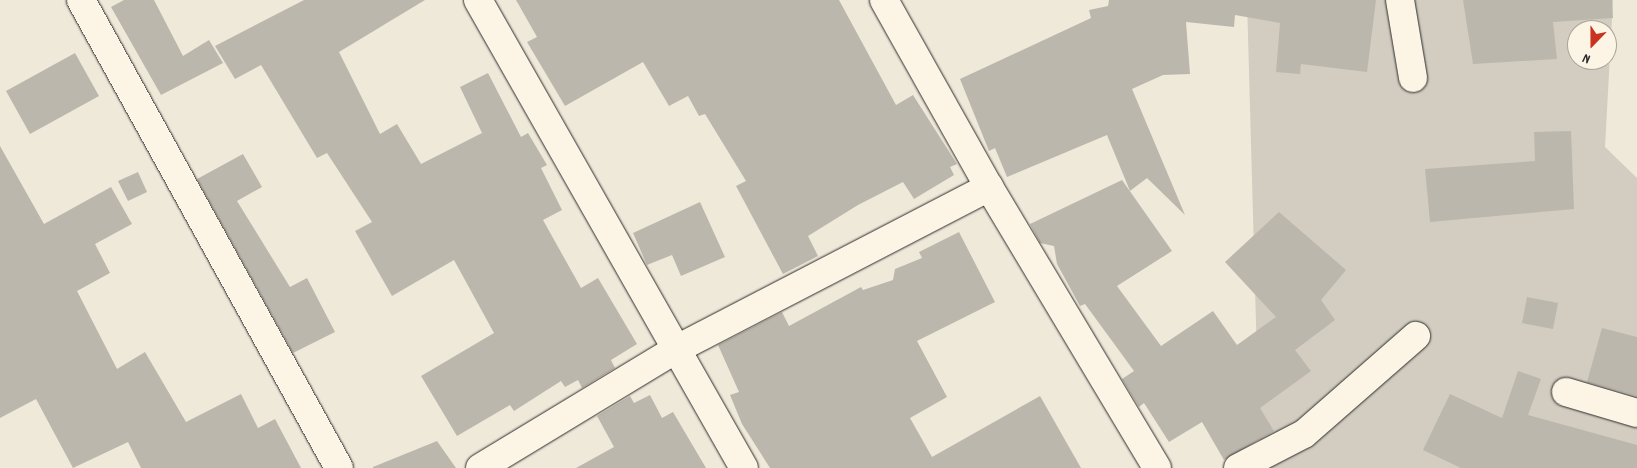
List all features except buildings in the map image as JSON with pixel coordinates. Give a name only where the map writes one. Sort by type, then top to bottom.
[{"type":"street","points":[[81,0],[339,468]]},
{"type":"street","points":[[478,0],[675,350],[744,468]]},
{"type":"street","points":[[884,0],[989,187],[1157,468]]},
{"type":"street","points":[[1400,0],[1414,78]]},
{"type":"street","points":[[480,468],[675,350],[989,187]]},
{"type":"street","points":[[1238,468],[1304,434],[1416,336]]},
{"type":"street","points":[[1566,392],[1637,413]]},
{"type":"shaded area","points":[[1247,0],[1613,0],[1612,20],[1567,20],[1567,70],[1609,70],[1605,147],[1637,178],[1637,468],[1260,468]]}]
